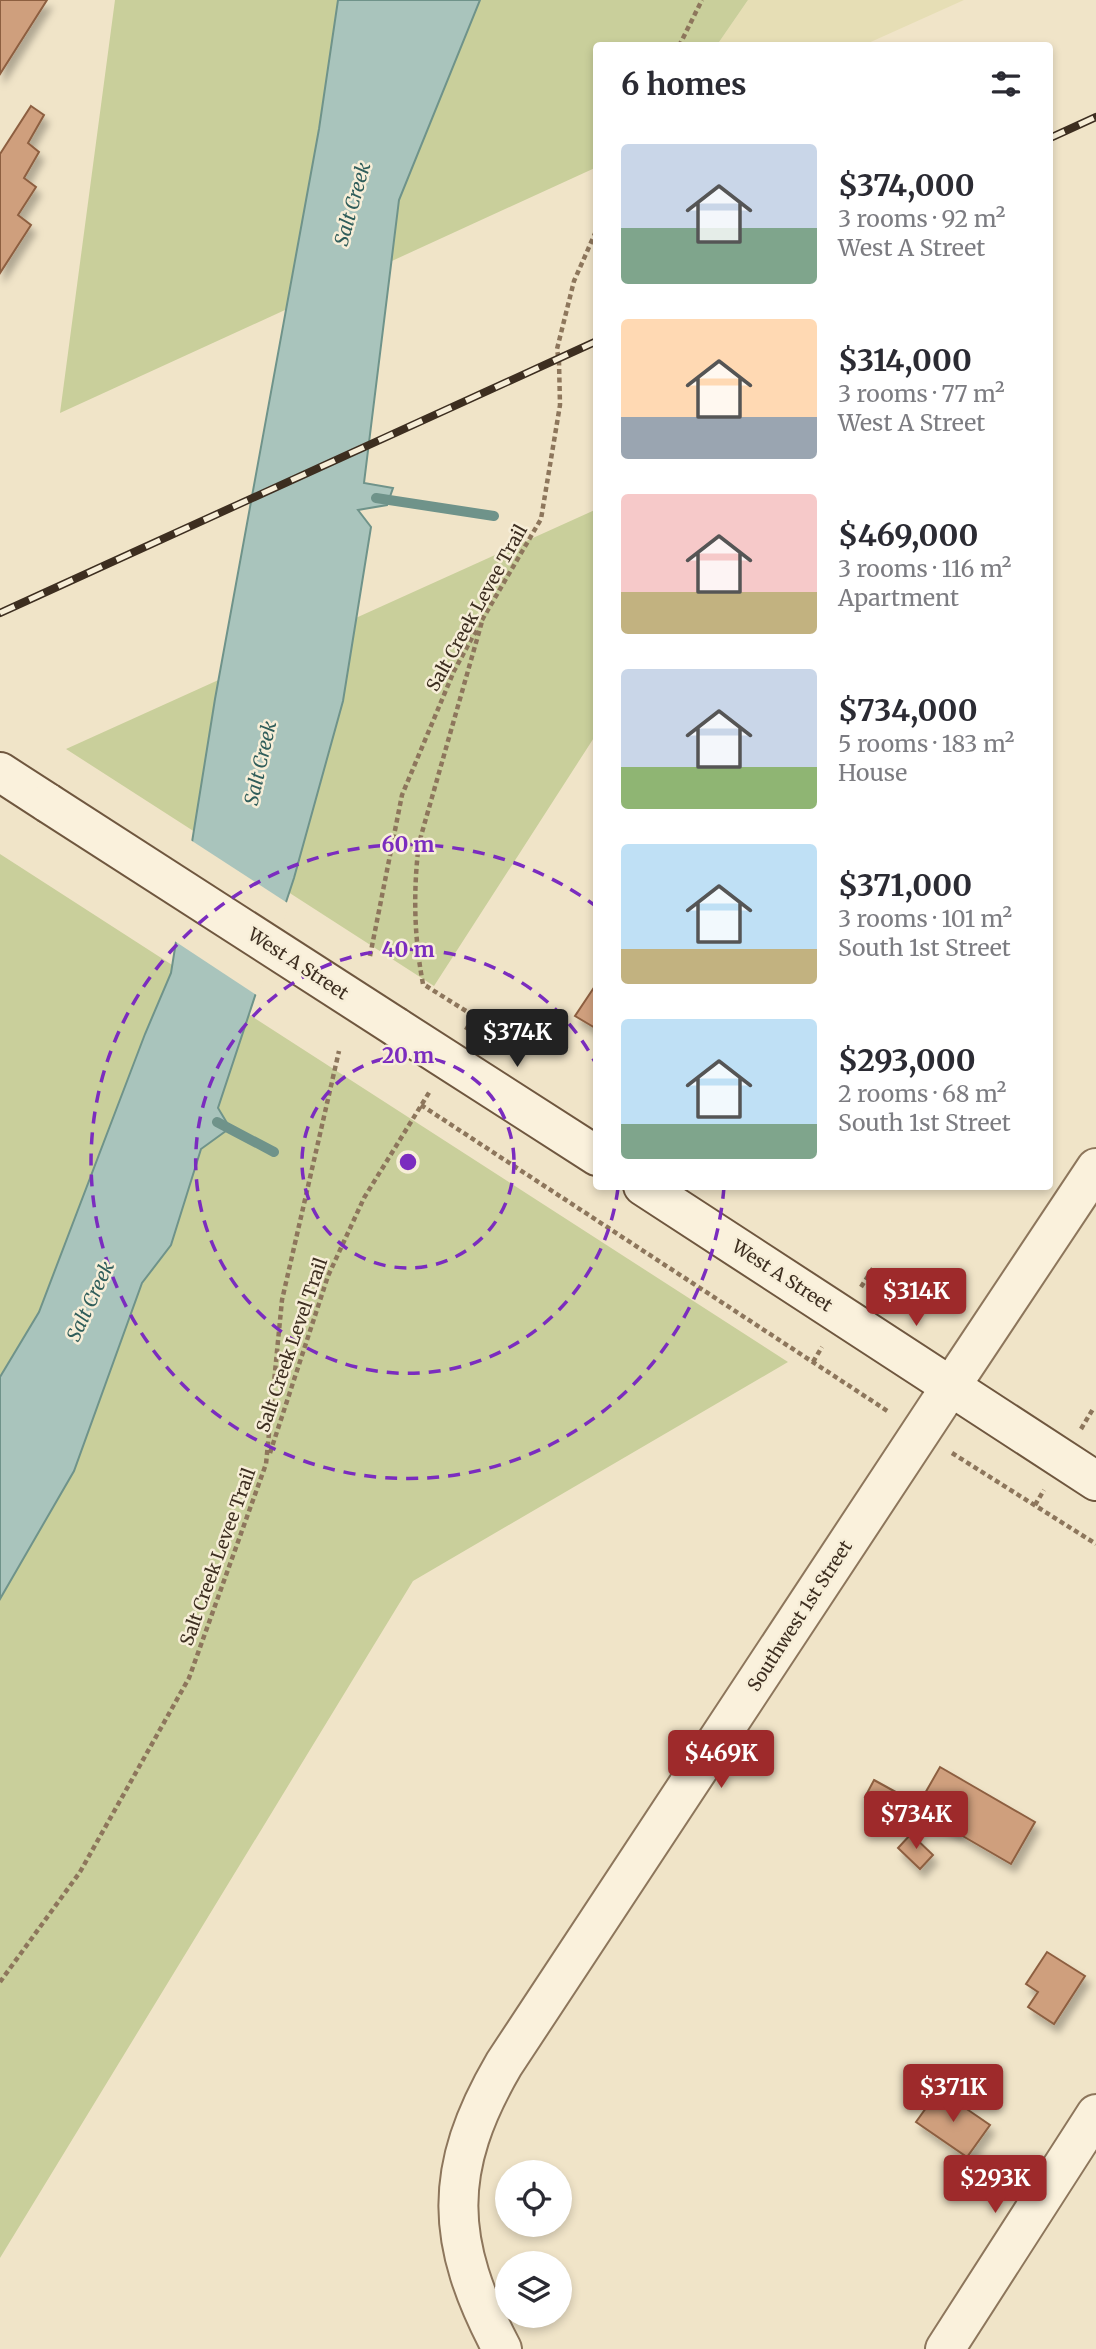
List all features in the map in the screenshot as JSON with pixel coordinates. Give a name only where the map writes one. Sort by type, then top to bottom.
[{"type":"street","name":"West A Street","points":[[0,772],[593,1153]]},
{"type":"street","name":"Southwest 1st Street","points":[[502,2349],[482,2308],[460,2239],[458,2181],[474,2122],[504,2064],[1096,1168]]},
{"type":"street","name":"West A Street","points":[[649,1190],[1096,1481]]},
{"type":"street","points":[[944,2349],[1096,2114]]},
{"type":"path","points":[[681,42],[702,0]]},
{"type":"path","name":"Salt Creek Levee Trail","points":[[370,957],[402,794],[454,671],[541,519],[560,405],[557,349],[574,281],[593,238]]},
{"type":"path","points":[[423,984],[416,937],[415,880],[419,843],[483,618]]},
{"type":"path","name":"Salt Creek Levee Trail","points":[[0,1982],[80,1871],[189,1678],[266,1464],[282,1300],[339,1051]]},
{"type":"path","points":[[421,1105],[1096,1545]]},
{"type":"path","name":"Salt Creek Level Trail","points":[[266,1464],[328,1276],[364,1198]]},
{"type":"shaded area","points":[[748,0],[964,0],[871,42],[719,42]]},
{"type":"green space","points":[[115,0],[748,0],[719,42],[593,42],[593,169],[60,413]]},
{"type":"green space","points":[[593,511],[593,739],[434,986],[66,749]]},
{"type":"green space","points":[[0,854],[788,1362],[413,1581],[0,2258]]},
{"type":"water","name":"Salt Creek","points":[[338,0],[480,0],[399,200],[364,483],[393,488],[387,505],[358,510],[371,527],[343,701],[294,878],[218,1108],[230,1128],[201,1149],[171,1245],[142,1283],[74,1471],[0,1599],[0,1377],[39,1312],[171,973],[215,699],[319,129]]},
{"type":"pier","points":[[189,839],[289,904],[258,996],[173,940]]},
{"type":"building","points":[[0,0],[47,0],[0,74]]},
{"type":"building","points":[[31,106],[44,115],[28,143],[39,152],[24,178],[36,187],[18,215],[31,225],[0,273],[0,154]]},
{"type":"building","points":[[593,989],[593,1027],[575,1016]]},
{"type":"building","points":[[940,1767],[1035,1822],[1011,1864],[916,1809]]},
{"type":"building","points":[[874,1780],[903,1796],[893,1813],[865,1797]]},
{"type":"building","points":[[911,1834],[933,1855],[920,1869],[898,1848]]},
{"type":"building","points":[[1047,1952],[1085,1976],[1054,2024],[1028,2007],[1038,1992],[1026,1984]]},
{"type":"building","points":[[939,2090],[990,2125],[967,2157],[916,2122]]},
{"type":"waterway","points":[[376,498],[494,516]]},
{"type":"waterway","points":[[217,1122],[274,1152]]},
{"type":"railway","points":[[1053,137],[1096,117]]},
{"type":"railway","points":[[0,613],[593,343]]}]
